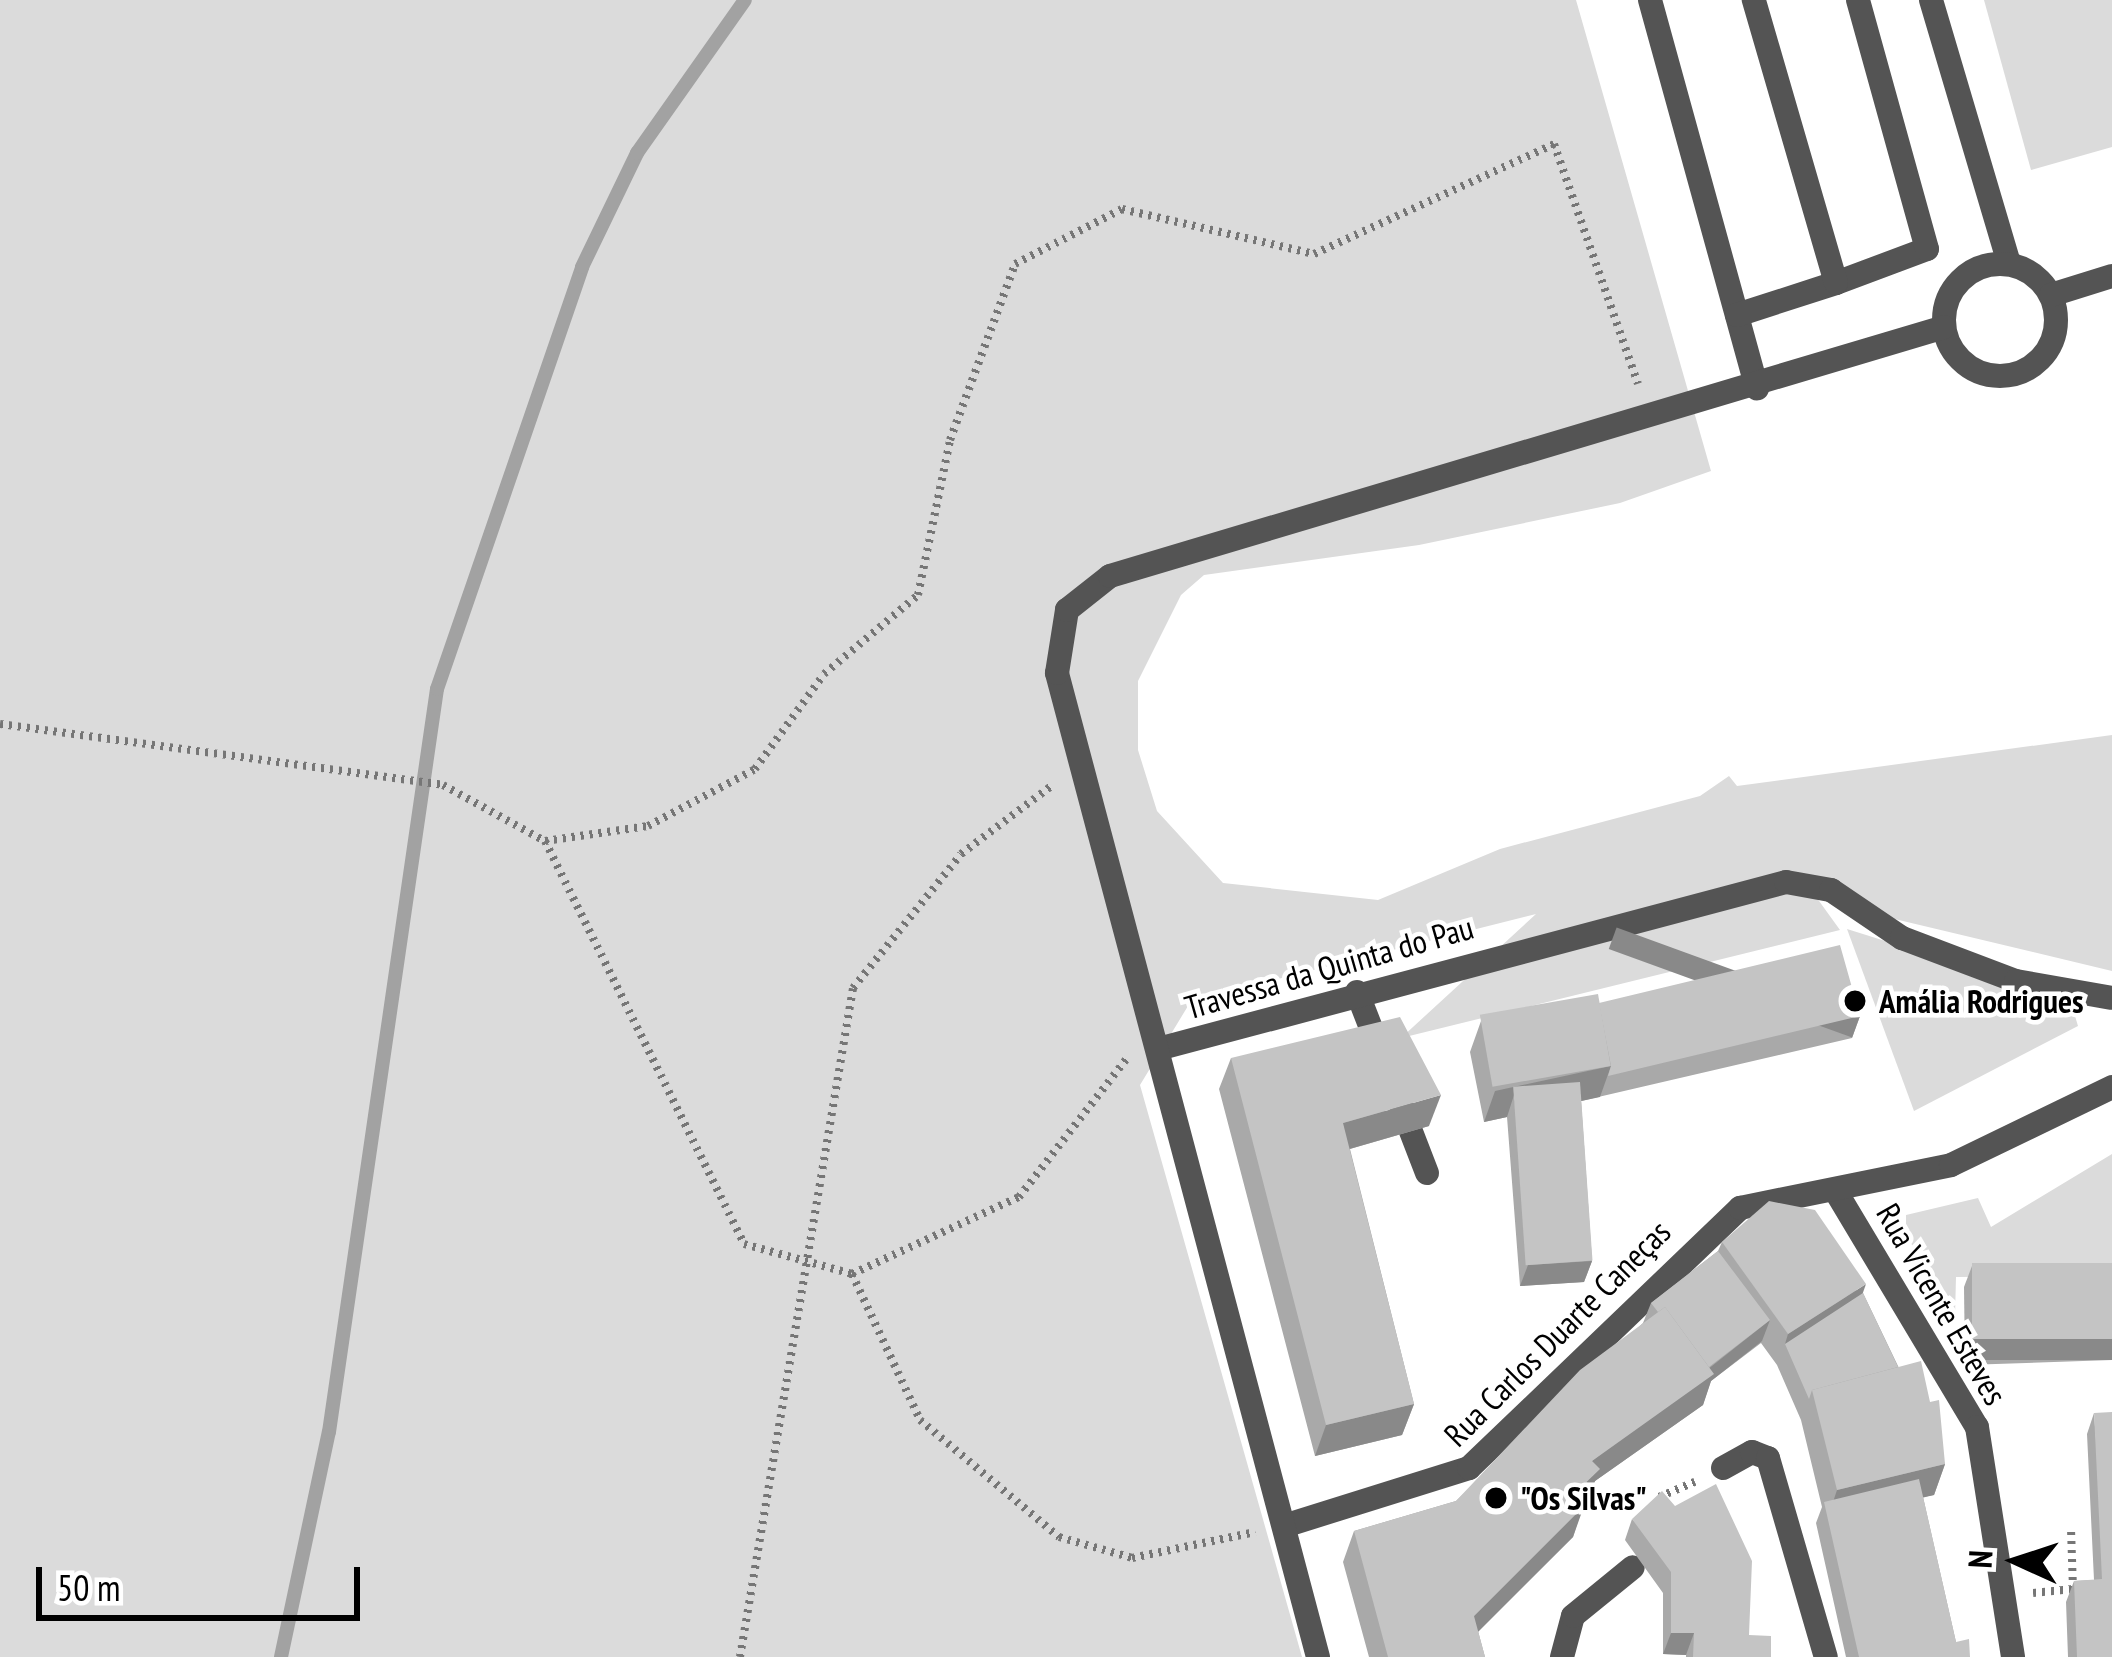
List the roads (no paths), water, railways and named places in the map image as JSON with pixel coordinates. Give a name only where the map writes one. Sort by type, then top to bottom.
[{"type":"street","points":[[1650,0],[1757,389]]},
{"type":"street","points":[[1754,0],[1836,283]]},
{"type":"street","points":[[1737,315],[1927,249],[1858,0]]},
{"type":"street","points":[[1931,0],[2009,264],[2051,295],[2055,332],[2018,374],[1970,368],[1944,327]]},
{"type":"street","points":[[1944,327],[1961,280],[2009,264]]},
{"type":"street","points":[[2051,295],[2112,276]]},
{"type":"street","points":[[1155,1037],[1057,658],[1067,610],[1085,591],[1757,389],[1944,327]]},
{"type":"street","name":"Travessa da Quinta do Pau","points":[[1318,1657],[1155,1037],[1357,992],[1786,882],[1831,890],[1902,938],[2016,981],[2112,998]]},
{"type":"street","points":[[1357,992],[1427,1173]]},
{"type":"street","name":"Rua Carlos Duarte Caneças","points":[[1284,1526],[1454,1478],[1721,1220],[1989,1152],[2112,1087]]},
{"type":"street","name":"Rua Vicente Esteves","points":[[1835,1190],[1977,1427],[2011,1596],[2013,1657]]},
{"type":"street","points":[[1723,1468],[1751,1452],[1768,1458],[1826,1657]]},
{"type":"street","points":[[1562,1657],[1573,1616],[1634,1567]]},
{"type":"waterway","points":[[281,1657],[329,1432],[437,689],[582,267],[637,153],[745,0]]},
{"type":"place","name":"Amália Rodrigues","points":[[1855,1001]]},
{"type":"place","name":"\"Os Silvas\"","points":[[1496,1498]]}]
